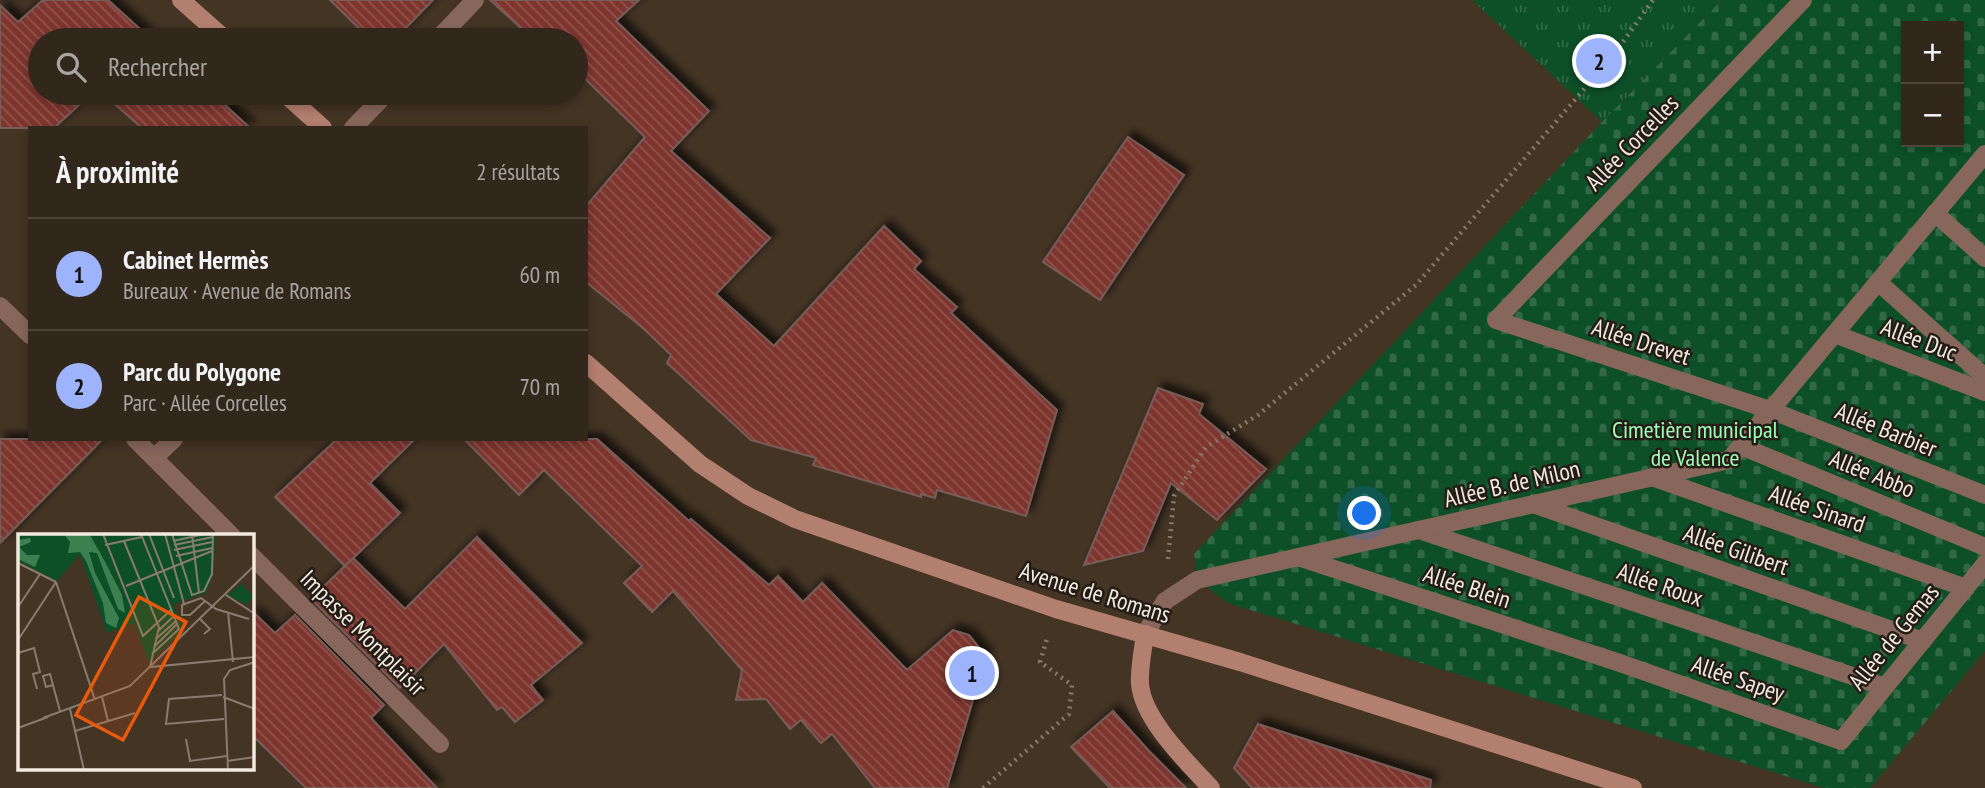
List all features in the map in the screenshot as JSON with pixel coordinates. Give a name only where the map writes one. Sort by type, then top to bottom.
[{"type":"main road","points":[[181,0],[212,28]]},
{"type":"main road","points":[[297,105],[321,126]]},
{"type":"main road","name":"Avenue de Romans","points":[[588,365],[700,464],[748,496],[795,519],[1056,609],[1240,662],[1633,788]]},
{"type":"main road","points":[[1145,634],[1140,685],[1149,708],[1178,753],[1211,788]]},
{"type":"street","points":[[448,28],[475,0]]},
{"type":"street","name":"Allée Corcelles","points":[[1496,320],[1803,0]]},
{"type":"street","points":[[355,126],[375,105]]},
{"type":"street","name":"Allée B. de Milon","points":[[1145,634],[1165,601],[1197,580],[1729,460],[1985,154]]},
{"type":"street","points":[[1935,214],[1985,258]]},
{"type":"street","name":"Allée Duc","points":[[1878,282],[1985,377]]},
{"type":"street","points":[[0,306],[28,333]]},
{"type":"street","name":"Allée Drevet","points":[[1496,320],[1770,410]]},
{"type":"street","name":"Allée Duc","points":[[1835,334],[1985,392]]},
{"type":"street","name":"Allée Barbier","points":[[1770,410],[1985,495]]},
{"type":"street","points":[[137,441],[230,534]]},
{"type":"street","points":[[154,458],[172,441]]},
{"type":"street","name":"Allée Abbo","points":[[1741,446],[1985,547]]},
{"type":"street","name":"Allée Sinard","points":[[1652,478],[1966,587]]},
{"type":"street","name":"Allée Gilibert","points":[[1534,504],[1923,641]]},
{"type":"street","name":"Allée Roux","points":[[1419,530],[1885,687]]},
{"type":"street","name":"Allée Blein","points":[[1300,557],[1620,663]]},
{"type":"street","name":"Impasse Montplaisir","points":[[254,558],[440,744]]},
{"type":"street","name":"Allée de Gemas","points":[[1841,741],[1985,564]]},
{"type":"street","name":"Allée Sapey","points":[[1620,663],[1841,741]]},
{"type":"path","points":[[1169,548],[1174,496],[1206,447],[1258,415],[1416,285],[1615,53],[1653,0]]},
{"type":"path","points":[[983,788],[1069,714],[1072,685],[1040,662],[1056,609]]},
{"type":"green space","points":[[1472,0],[1722,0],[1602,122]]},
{"type":"green space","name":"Cimetière municipal de Valence","points":[[1722,0],[1985,0],[1985,651],[1870,788],[1824,788],[1228,603],[1197,580],[1194,554],[1602,122]]},
{"type":"building","points":[[43,0],[108,0],[139,28],[28,28],[28,105],[79,105],[56,126],[0,128],[0,5],[18,22]]},
{"type":"building","points":[[330,0],[433,0],[406,28],[359,28]]},
{"type":"building","points":[[490,0],[639,0],[616,21],[709,111],[671,151],[770,238],[716,294],[774,346],[884,226],[921,261],[914,269],[957,307],[951,313],[1057,410],[1026,516],[937,490],[935,498],[921,494],[921,497],[813,465],[816,458],[751,440],[667,363],[671,355],[644,329],[588,284],[588,204],[645,137],[588,82],[588,28],[521,28]]},
{"type":"building","points":[[116,105],[225,105],[248,126],[140,126]]},
{"type":"building","points":[[1128,137],[1184,175],[1100,300],[1043,262]]},
{"type":"building","points":[[1158,388],[1203,404],[1199,414],[1266,469],[1217,520],[1171,483],[1143,551],[1084,565]]},
{"type":"building","points":[[0,439],[101,441],[0,543]]},
{"type":"building","points":[[597,439],[689,521],[691,519],[769,585],[778,576],[803,602],[822,583],[907,670],[953,630],[969,635],[986,656],[947,788],[875,788],[832,734],[821,743],[801,720],[790,729],[766,699],[736,700],[742,670],[673,591],[652,612],[624,583],[642,566],[544,470],[519,495],[466,441]]},
{"type":"building","points":[[335,441],[413,441],[370,483],[400,513],[345,566],[275,497]]},
{"type":"building","points":[[477,537],[582,643],[531,685],[543,700],[515,722],[502,707],[497,710],[444,644],[400,688],[311,599],[353,558],[405,609]]},
{"type":"building","points":[[254,613],[275,633],[295,615],[384,705],[371,718],[437,788],[306,788],[254,737]]},
{"type":"building","points":[[1113,711],[1186,788],[1110,788],[1071,747]]},
{"type":"building","points":[[1258,724],[1431,780],[1430,788],[1252,788],[1234,768]]},
{"type":"place","name":"Parc du Polygone","points":[[1599,61]]},
{"type":"place","name":"Cabinet Hermès","points":[[972,673]]}]
